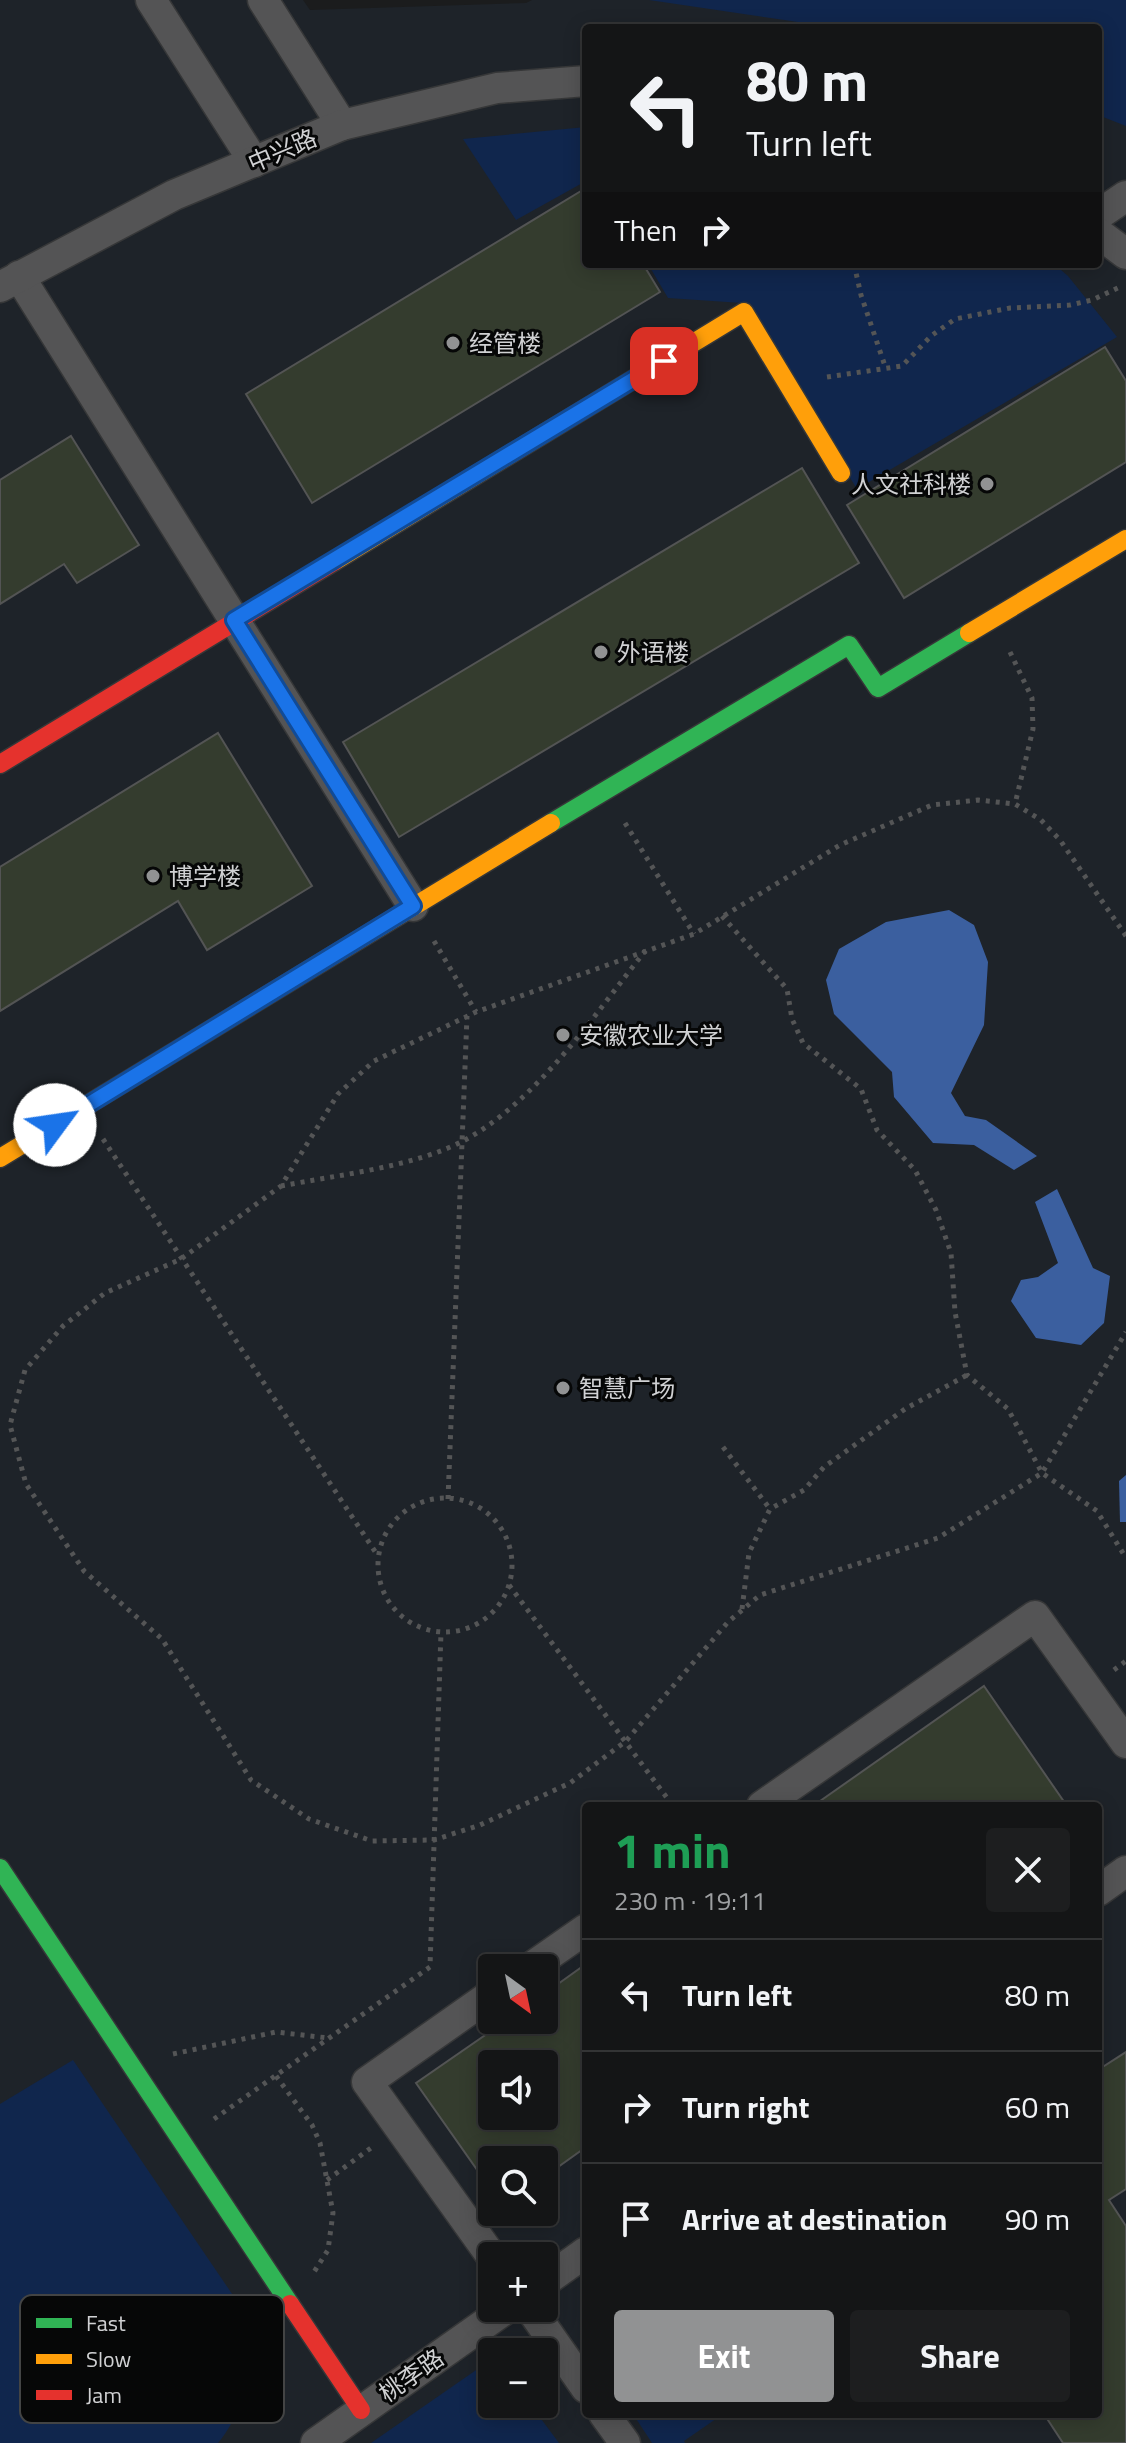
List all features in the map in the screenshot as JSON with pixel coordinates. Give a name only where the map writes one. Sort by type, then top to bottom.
[{"type":"street","points":[[151,0],[254,162]]},
{"type":"street","points":[[263,0],[342,125]]},
{"type":"street","name":"中兴路","points":[[9,281],[174,195],[342,125],[497,88],[582,81]]},
{"type":"street","points":[[1102,212],[1126,196]]},
{"type":"street","points":[[1102,236],[1126,254]]},
{"type":"street","points":[[9,281],[234,620],[413,906]]},
{"type":"street","points":[[0,764],[744,312],[841,473]]},
{"type":"street","points":[[0,1158],[849,645],[878,688],[1126,539]]},
{"type":"street","points":[[768,1802],[1035,1616],[1126,1743]]},
{"type":"street","points":[[0,1868],[284,2295]]},
{"type":"street","points":[[1102,1888],[1126,1871]]},
{"type":"street","points":[[550,1954],[582,1932]]},
{"type":"street","points":[[478,2004],[367,2082],[481,2242]]},
{"type":"street","points":[[558,2272],[582,2255]]},
{"type":"street","points":[[284,2295],[361,2410]]},
{"type":"street","name":"桃李路","points":[[316,2443],[487,2322]]},
{"type":"street","points":[[540,2322],[582,2382]]},
{"type":"street","points":[[607,2418],[625,2443]]},
{"type":"path","points":[[855,268],[886,369]]},
{"type":"path","points":[[784,380],[848,376],[902,366],[931,336],[955,319],[1010,308],[1081,303],[1126,283]]},
{"type":"path","points":[[992,620],[1021,671],[1032,698],[1033,729],[1015,804]]},
{"type":"path","points":[[605,791],[694,934]]},
{"type":"path","points":[[1126,936],[1060,840],[1041,820],[1015,804],[978,800],[932,805],[840,845],[694,934],[476,1012],[374,1061],[338,1094],[281,1186],[181,1259],[105,1293],[63,1326],[25,1370],[10,1425],[26,1484],[84,1571],[162,1639],[251,1780],[309,1819],[372,1841],[434,1840],[480,1825],[570,1783],[626,1741],[728,1622],[760,1595],[938,1538],[1042,1473],[1126,1332]]},
{"type":"path","points":[[413,906],[476,1012]]},
{"type":"path","points":[[722,916],[787,989],[792,1019],[803,1043],[861,1089],[877,1130],[915,1170],[936,1210],[951,1253],[955,1312],[967,1375],[1008,1409],[1042,1473],[1097,1511],[1126,1558]]},
{"type":"path","points":[[281,1186],[416,1159],[463,1141],[498,1119],[557,1062],[646,950]]},
{"type":"path","points":[[448,1499],[467,1016]]},
{"type":"path","points":[[82,1108],[378,1556]]},
{"type":"path","points":[[742,1609],[749,1553],[770,1509],[804,1490],[824,1467],[905,1409],[967,1375]]},
{"type":"path","points":[[723,1447],[770,1509]]},
{"type":"path","points":[[438,1498],[448,1499],[480,1507],[497,1522],[508,1541],[512,1563],[509,1584],[499,1605],[483,1620],[463,1630],[441,1632],[419,1627],[393,1608],[378,1578],[378,1556],[385,1535],[398,1517],[416,1504],[438,1498]]},
{"type":"path","points":[[509,1584],[670,1802]]},
{"type":"path","points":[[183,2142],[430,1967],[441,1632]]},
{"type":"path","points":[[130,2063],[276,2032],[329,2038]]},
{"type":"path","points":[[276,2076],[312,2125],[320,2143],[333,2213],[328,2250],[291,2306]]},
{"type":"path","points":[[327,2180],[399,2128]]},
{"type":"shaded area","name":"安徽农业大学","points":[[0,0],[303,0],[310,10],[526,3],[532,0],[1126,0],[1126,2443],[0,2443]]},
{"type":"shaded area","points":[[649,0],[1126,0],[1126,126],[1102,117],[1102,24],[812,24]]},
{"type":"shaded area","points":[[582,127],[582,183],[516,220],[463,139]]},
{"type":"shaded area","points":[[650,268],[1059,268],[1117,337],[857,489],[742,303],[668,298]]},
{"type":"shaded area","points":[[949,910],[974,925],[988,962],[984,1025],[951,1093],[965,1116],[986,1120],[1037,1156],[1014,1170],[974,1145],[933,1143],[894,1097],[892,1072],[834,1014],[826,980],[839,949],[886,922]]},
{"type":"shaded area","points":[[1057,1189],[1093,1268],[1110,1276],[1104,1323],[1081,1345],[1036,1338],[1011,1301],[1021,1280],[1038,1277],[1058,1263],[1035,1202]]},
{"type":"shaded area","points":[[1126,1475],[1126,1522],[1120,1522],[1119,1481]]},
{"type":"shaded area","points":[[73,2060],[233,2295],[20,2295],[20,2423],[231,2423],[218,2443],[0,2443],[0,2104]]},
{"type":"shaded area","points":[[478,2369],[478,2418],[540,2418],[559,2443],[371,2443]]},
{"type":"shaded area","points":[[636,2418],[717,2418],[685,2443],[652,2443]]},
{"type":"building","name":"经管楼","points":[[582,190],[582,268],[645,268],[660,292],[312,503],[246,394]]},
{"type":"building","name":"人文社科楼","points":[[1105,347],[1126,381],[1126,462],[904,598],[847,505]]},
{"type":"building","points":[[71,436],[139,545],[77,583],[64,564],[0,604],[0,480]]},
{"type":"building","name":"外语楼","points":[[802,468],[859,563],[399,837],[343,742]]},
{"type":"building","name":"博学楼","points":[[218,733],[312,886],[207,950],[178,901],[0,1011],[0,867]]},
{"type":"building","points":[[984,1686],[1064,1802],[819,1802]]},
{"type":"building","points":[[582,1967],[582,2150],[558,2167],[558,2146],[478,2146],[478,2171],[416,2083],[487,2034],[558,2034],[558,1984]]},
{"type":"building","points":[[1126,2052],[1126,2189],[1109,2200],[1126,2226],[1126,2443],[1063,2443],[1047,2418],[1102,2418],[1102,2067]]},
{"type":"traffic: fast","points":[[551,823],[849,645],[878,688],[969,633]]},
{"type":"traffic: fast","points":[[0,1868],[290,2304]]},
{"type":"traffic: slow","points":[[335,561],[744,312],[841,473]]},
{"type":"traffic: slow","points":[[969,633],[1126,539]]},
{"type":"traffic: slow","points":[[0,1158],[551,823]]},
{"type":"traffic: jam","points":[[0,764],[335,561]]},
{"type":"traffic: jam","points":[[290,2304],[361,2410]]},
{"type":"place","name":"经管楼","points":[[453,343]]},
{"type":"place","name":"人文社科楼","points":[[987,484]]},
{"type":"place","name":"外语楼","points":[[601,652]]},
{"type":"place","name":"博学楼","points":[[153,876]]},
{"type":"place","name":"安徽农业大学","points":[[563,1035]]},
{"type":"place","name":"智慧广场","points":[[563,1388]]},
{"type":"route","points":[[55,1125],[413,906],[234,620],[664,361]]}]
